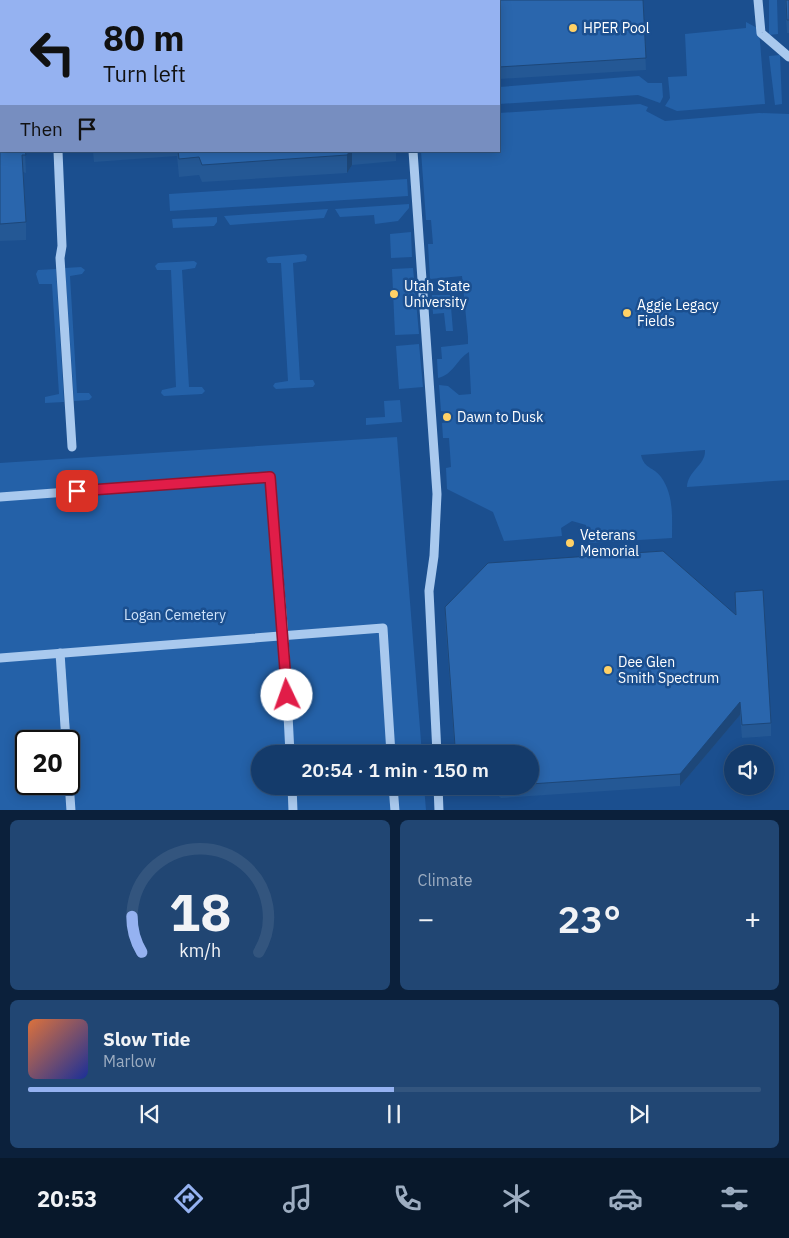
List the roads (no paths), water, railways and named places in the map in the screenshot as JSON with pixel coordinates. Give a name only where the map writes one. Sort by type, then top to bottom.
[{"type":"street","points":[[758,0],[761,33],[789,57]]},
{"type":"street","points":[[58,152],[62,246],[60,258],[72,447]]},
{"type":"street","points":[[413,152],[438,494],[434,556],[429,591],[436,745]]},
{"type":"street","points":[[0,497],[270,477],[284,636],[290,745]]},
{"type":"street","points":[[0,658],[383,628],[390,745]]},
{"type":"street","points":[[60,653],[65,730]]},
{"type":"street","points":[[70,795],[71,810]]},
{"type":"street","points":[[292,795],[293,810]]},
{"type":"street","points":[[394,795],[395,810]]},
{"type":"street","points":[[438,795],[439,810]]},
{"type":"place","name":"HPER Pool","points":[[573,28]]},
{"type":"place","name":"Utah State University","points":[[394,294]]},
{"type":"place","name":"Aggie Legacy Fields","points":[[627,313]]},
{"type":"place","name":"Dawn to Dusk","points":[[447,417]]},
{"type":"place","name":"Veterans Memorial","points":[[570,543]]},
{"type":"place","name":"Dee Glen Smith Spectrum","points":[[608,670]]},
{"type":"park label","name":"Logan Cemetery","points":[[175,615]]}]
